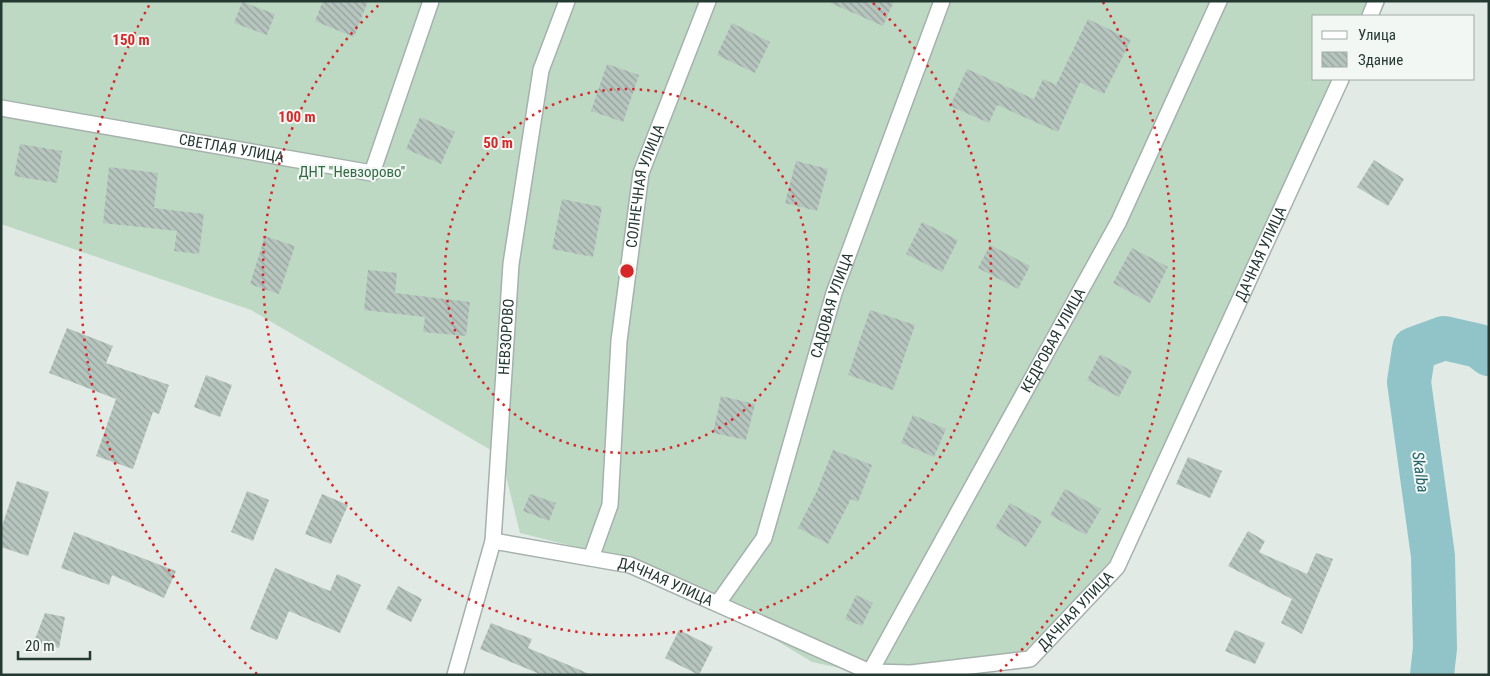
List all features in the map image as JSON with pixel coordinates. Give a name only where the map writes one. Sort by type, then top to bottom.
[{"type":"street","name":"СВЕТЛАЯ УЛИЦА","points":[[1,108],[372,173],[431,1]]},
{"type":"street","name":"НЕВЗОРОВО","points":[[455,675],[493,540],[510,264],[541,70],[568,1]]},
{"type":"street","name":"СОЛНЕЧНАЯ УЛИЦА","points":[[591,558],[610,505],[619,342],[642,173],[708,1]]},
{"type":"street","name":"САДОВАЯ УЛИЦА","points":[[718,603],[764,538],[834,293],[942,1]]},
{"type":"street","name":"КЕДРОВАЯ УЛИЦА","points":[[870,672],[1119,221],[1219,1]]},
{"type":"street","points":[[1370,15],[1376,1]]},
{"type":"street","name":"ДАЧНАЯ УЛИЦА","points":[[493,540],[630,565],[870,672],[911,673],[1030,659],[1117,567],[1341,80]]},
{"type":"green space","name":"ДНТ \"Невзорово\"","points":[[1,1],[1386,1],[1379,15],[1312,15],[1312,80],[1350,80],[1128,554],[1009,665],[872,675],[812,662],[653,566],[520,533],[501,456],[251,310],[1,224]]},
{"type":"building","points":[[323,1],[368,1],[354,37],[315,21]]},
{"type":"building","points":[[826,1],[894,1],[883,26]]},
{"type":"building","points":[[242,2],[275,14],[267,35],[234,23]]},
{"type":"building","points":[[1088,19],[1131,40],[1104,94],[1080,82],[1058,132],[997,105],[989,123],[950,106],[967,69],[1034,99],[1043,79],[1056,85]]},
{"type":"building","points":[[732,23],[770,42],[755,73],[717,55]]},
{"type":"building","points":[[607,64],[639,75],[623,122],[591,111]]},
{"type":"building","points":[[420,117],[455,132],[441,164],[406,149]]},
{"type":"building","points":[[20,144],[62,151],[57,183],[14,176]]},
{"type":"building","points":[[1374,160],[1404,179],[1388,206],[1357,187]]},
{"type":"building","points":[[796,161],[828,169],[817,211],[785,203]]},
{"type":"building","points":[[109,167],[158,173],[154,208],[204,214],[199,254],[174,251],[177,231],[103,223]]},
{"type":"building","points":[[562,199],[602,207],[593,257],[552,249]]},
{"type":"building","points":[[922,222],[958,240],[942,272],[906,254]]},
{"type":"building","points":[[265,236],[295,246],[279,294],[250,284]]},
{"type":"building","points":[[990,245],[1030,266],[1018,289],[978,268]]},
{"type":"building","points":[[1132,248],[1168,267],[1150,303],[1113,283]]},
{"type":"building","points":[[368,270],[397,273],[395,293],[470,302],[466,336],[423,332],[425,317],[364,310]]},
{"type":"building","points":[[870,310],[915,325],[893,390],[848,375]]},
{"type":"building","points":[[67,328],[113,346],[106,363],[169,385],[159,414],[153,412],[133,469],[96,456],[116,399],[49,373]]},
{"type":"building","points":[[1100,354],[1132,371],[1119,397],[1087,380]]},
{"type":"building","points":[[206,375],[232,385],[220,417],[194,407]]},
{"type":"building","points":[[721,396],[755,404],[746,440],[713,433]]},
{"type":"building","points":[[913,415],[946,429],[934,457],[901,443]]},
{"type":"building","points":[[833,450],[872,465],[858,502],[851,499],[828,544],[798,528],[817,491]]},
{"type":"building","points":[[1188,457],[1222,471],[1210,498],[1176,484]]},
{"type":"building","points":[[17,481],[49,492],[28,556],[1,547],[1,529]]},
{"type":"building","points":[[1065,489],[1101,509],[1086,535],[1050,515]]},
{"type":"building","points":[[247,491],[269,500],[253,541],[231,532]]},
{"type":"building","points":[[322,494],[348,505],[331,544],[305,534]]},
{"type":"building","points":[[530,494],[556,503],[549,521],[523,511]]},
{"type":"building","points":[[1010,503],[1042,521],[1026,547],[995,528]]},
{"type":"building","points":[[1248,531],[1265,541],[1259,552],[1307,574],[1316,553],[1333,559],[1302,634],[1281,623],[1292,599],[1228,566]]},
{"type":"building","points":[[74,532],[176,571],[164,598],[112,575],[109,585],[61,568]]},
{"type":"building","points":[[275,568],[330,591],[337,574],[361,585],[340,633],[289,611],[277,640],[250,629]]},
{"type":"building","points":[[398,586],[422,599],[411,622],[386,609]]},
{"type":"building","points":[[856,595],[873,603],[862,626],[845,619]]},
{"type":"building","points":[[45,613],[65,617],[59,648],[34,642]]},
{"type":"building","points":[[491,623],[532,639],[528,648],[592,675],[542,675],[480,649]]},
{"type":"building","points":[[679,630],[713,647],[699,675],[665,658]]},
{"type":"building","points":[[1235,630],[1265,643],[1255,664],[1225,651]]},
{"type":"waterway","name":"Skalba","points":[[1432,675],[1435,648],[1433,556],[1409,382],[1414,349],[1444,338],[1479,346],[1489,354]]}]
